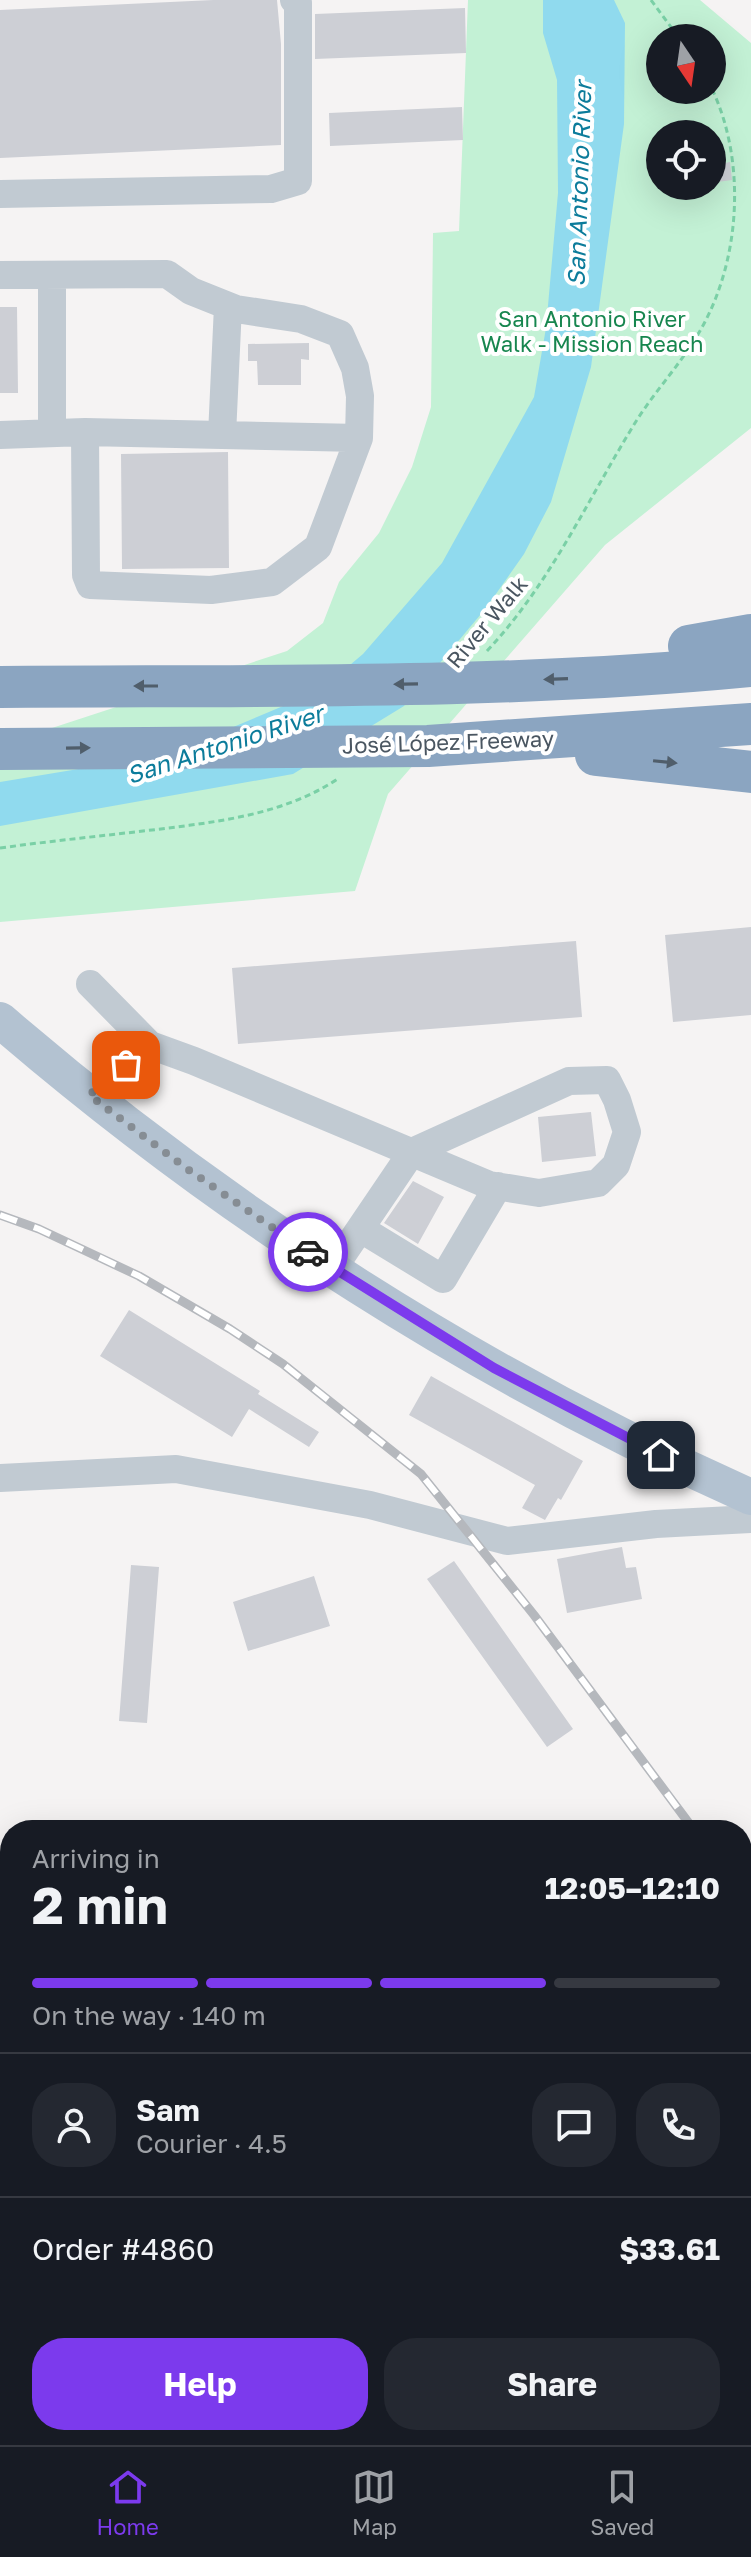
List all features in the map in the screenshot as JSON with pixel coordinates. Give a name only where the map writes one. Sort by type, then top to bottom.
[{"type":"highway","points":[[601,677],[680,648],[751,635]]},
{"type":"highway","points":[[0,687],[415,685],[497,669],[601,677],[751,666]]},
{"type":"highway","name":"José López Freeway","points":[[0,749],[428,746],[751,724]]},
{"type":"highway","points":[[476,744],[751,772]]},
{"type":"main road","points":[[0,1020],[89,1095],[186,1168],[332,1270],[494,1368],[616,1433],[751,1497]]},
{"type":"street","points":[[0,194],[271,189],[298,181],[298,3],[294,0]]},
{"type":"street","points":[[0,275],[167,274],[191,291],[228,306],[301,319],[340,334],[355,368],[360,396],[359,438],[318,547],[272,582],[211,590],[90,585],[86,575],[85,432]]},
{"type":"street","points":[[52,275],[52,433]]},
{"type":"street","points":[[222,435],[228,306]]},
{"type":"street","points":[[0,435],[85,432],[359,438]]},
{"type":"street","points":[[90,984],[150,1045],[194,1061],[412,1152],[498,1186],[539,1193],[598,1183],[616,1165],[627,1132],[607,1080],[569,1081],[412,1152],[332,1270]]},
{"type":"street","points":[[89,1095],[150,1045]]},
{"type":"street","points":[[361,1229],[443,1279],[498,1186]]},
{"type":"street","points":[[0,1478],[176,1469],[370,1505],[507,1541],[672,1523],[751,1519]]},
{"type":"path","points":[[651,0],[669,24]]},
{"type":"path","name":"River Walk","points":[[497,669],[532,598],[636,422],[697,337],[716,294],[732,239],[735,207],[729,139],[719,104]]},
{"type":"path","points":[[0,848],[255,815],[309,795],[348,771]]},
{"type":"green space","name":"San Antonio River Walk - Mission Reach","points":[[468,0],[700,0],[751,43],[751,428],[605,545],[388,794],[355,891],[0,922],[0,745],[287,651],[323,623],[339,582],[379,533],[412,467],[431,407],[433,233],[459,231]]},
{"type":"water","name":"San Antonio River","points":[[543,0],[614,0],[625,23],[624,124],[591,367],[551,502],[524,554],[486,608],[404,706],[293,774],[0,826],[0,782],[169,754],[319,691],[363,654],[442,563],[534,397],[546,328],[558,193],[557,80],[543,33]]},
{"type":"building","points":[[277,0],[281,44],[281,145],[0,158],[0,10]]},
{"type":"building","points":[[465,8],[466,53],[315,59],[315,14]]},
{"type":"building","points":[[462,107],[463,140],[330,146],[329,113]]},
{"type":"building","points":[[730,162],[732,180],[726,181],[726,163]]},
{"type":"building","points":[[0,307],[17,307],[18,393],[0,393]]},
{"type":"building","points":[[309,343],[309,360],[301,359],[301,385],[258,385],[257,361],[248,361],[248,344]]},
{"type":"building","points":[[228,452],[229,568],[122,569],[121,454]]},
{"type":"building","points":[[751,927],[751,1015],[673,1022],[665,935]]},
{"type":"building","points":[[576,941],[582,1017],[238,1044],[232,968]]},
{"type":"building","points":[[591,1112],[596,1156],[542,1162],[538,1117]]},
{"type":"building","points":[[413,1181],[444,1197],[418,1244],[384,1223]]},
{"type":"building","points":[[129,1310],[260,1391],[258,1394],[319,1432],[309,1447],[249,1409],[232,1437],[100,1356]]},
{"type":"building","points":[[431,1376],[583,1461],[561,1500],[558,1498],[545,1520],[522,1508],[535,1485],[409,1415]]},
{"type":"building","points":[[622,1547],[626,1568],[636,1567],[642,1599],[567,1613],[557,1559]]},
{"type":"building","points":[[454,1561],[573,1729],[547,1747],[427,1579]]},
{"type":"building","points":[[131,1565],[159,1567],[147,1723],[119,1721]]},
{"type":"building","points":[[314,1576],[330,1626],[248,1651],[233,1602]]},
{"type":"railway","points":[[0,1215],[39,1229],[139,1276],[230,1329],[283,1364],[421,1474],[534,1615],[687,1820]]},
{"type":"way so far","points":[[126,1065],[89,1095],[186,1168],[308,1252]]},
{"type":"route","points":[[308,1252],[337,1273],[494,1368],[661,1455]]}]
